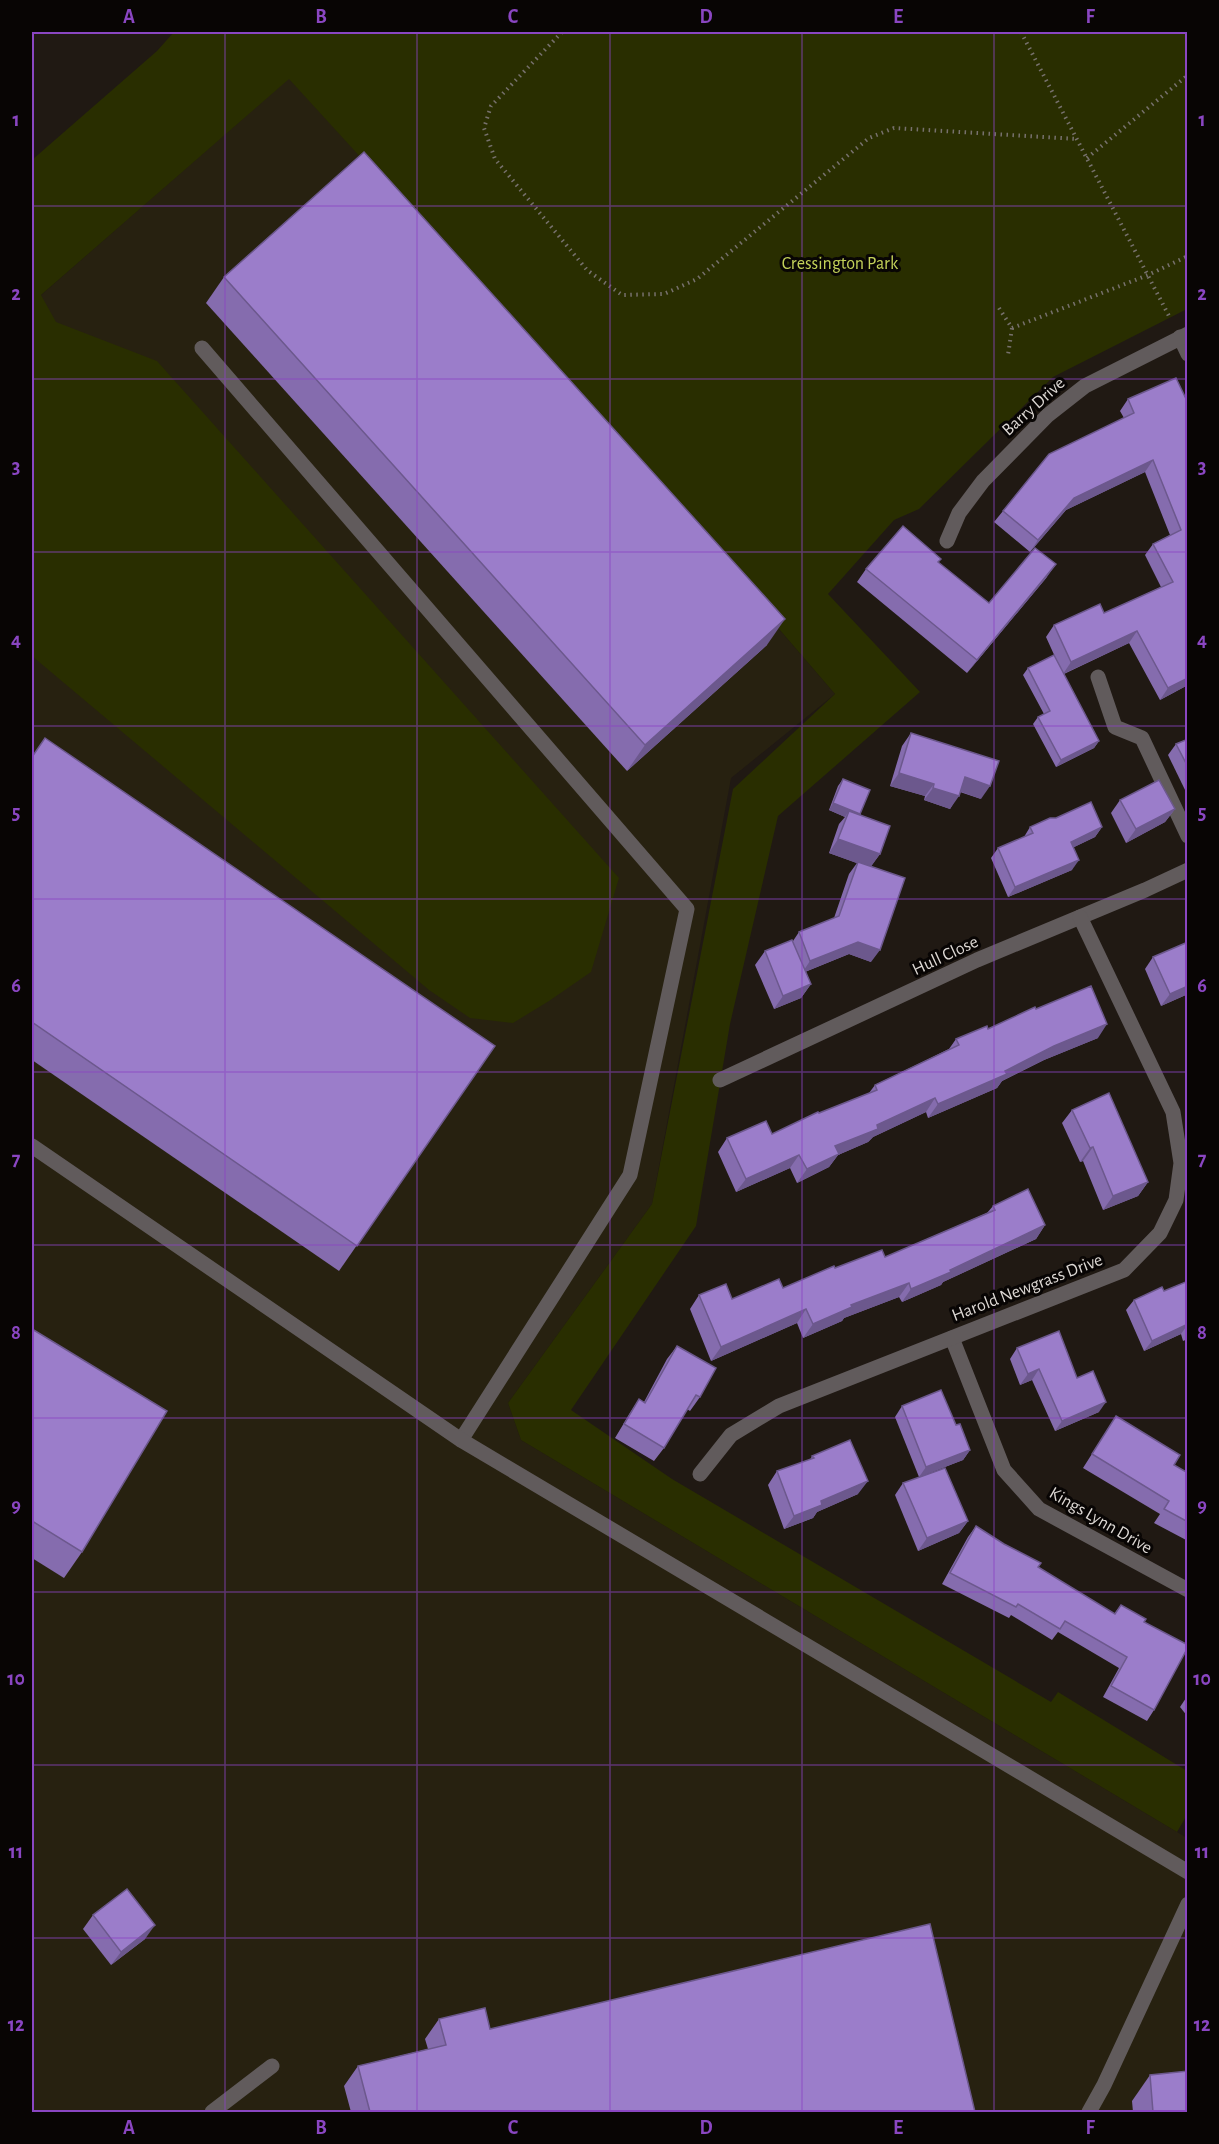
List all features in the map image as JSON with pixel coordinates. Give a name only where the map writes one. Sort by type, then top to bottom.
[{"type":"street","points":[[1184,335],[1188,354]]},
{"type":"street","name":"Barry Drive","points":[[946,541],[959,513],[983,481],[1047,415],[1085,386],[1184,335]]},
{"type":"street","points":[[202,348],[687,909],[630,1175],[461,1440]]},
{"type":"street","points":[[1098,677],[1115,727],[1142,738],[1188,836]]},
{"type":"street","name":"Hull Close","points":[[720,1080],[977,960],[1188,870]]},
{"type":"street","name":"Harold Newgrass Drive","points":[[700,1474],[731,1435],[779,1406],[1124,1270],[1160,1233],[1176,1200],[1181,1163],[1173,1112],[1080,917]]},
{"type":"street","points":[[32,1146],[461,1440],[1188,1872]]},
{"type":"street","name":"Kings Lynn Drive","points":[[952,1338],[1004,1470],[1039,1509],[1188,1590]]},
{"type":"street","points":[[1089,2112],[1104,2085],[1188,1904]]},
{"type":"street","points":[[212,2112],[272,2066]]},
{"type":"path","points":[[562,32],[491,106],[484,128],[495,159],[587,270],[622,295],[664,294],[697,279],[869,138],[894,128],[1077,139]]},
{"type":"path","points":[[1021,32],[1148,275],[1184,335]]},
{"type":"path","points":[[1087,158],[1188,75]]},
{"type":"path","points":[[1012,328],[1148,275],[1188,256]]},
{"type":"path","points":[[999,308],[1012,328],[1008,356]]},
{"type":"shaded area","points":[[289,78],[574,391],[835,694],[731,778],[652,1204],[508,1403],[521,1440],[1187,1838],[1187,2112],[32,2112],[32,303]]},
{"type":"green space","name":"Cressington Park","points":[[174,32],[1187,32],[1187,309],[1053,377],[919,509],[894,520],[828,594],[920,692],[778,816],[730,1024],[696,1226],[571,1410],[672,1479],[1051,1702],[1058,1692],[1187,1771],[1187,1815],[1177,1832],[521,1440],[508,1403],[652,1204],[733,789],[835,694],[574,391],[289,79],[41,295],[56,322],[157,361],[619,878],[591,972],[513,1023],[470,1018],[429,990],[32,656],[32,160],[157,51]]},
{"type":"building","points":[[364,152],[785,619],[645,745],[224,277]]},
{"type":"building","points":[[1176,378],[1188,403],[1188,678],[1168,688],[1137,631],[1071,662],[1054,625],[1100,604],[1104,613],[1173,582],[1153,544],[1181,530],[1153,460],[1074,498],[1038,540],[1003,511],[1049,454],[1134,413],[1128,399]]},
{"type":"building","points":[[903,526],[941,559],[938,562],[989,603],[1035,548],[1056,564],[977,660],[866,569]]},
{"type":"building","points":[[1054,655],[1099,741],[1061,760],[1038,717],[1050,711],[1028,668]]},
{"type":"building","points":[[911,733],[999,761],[990,786],[965,777],[959,796],[933,788],[934,784],[899,773]]},
{"type":"building","points":[[45,738],[495,1046],[357,1246],[32,1022],[32,757]]},
{"type":"building","points":[[1188,739],[1188,767],[1176,744]]},
{"type":"building","points":[[843,779],[870,790],[860,814],[833,803]]},
{"type":"building","points":[[1159,780],[1175,809],[1136,829],[1120,800]]},
{"type":"building","points":[[1091,802],[1102,827],[1071,842],[1079,860],[1015,887],[998,848],[1033,833],[1030,827]]},
{"type":"building","points":[[849,811],[890,826],[880,854],[838,839]]},
{"type":"building","points":[[858,862],[905,878],[880,950],[858,942],[810,961],[799,932],[839,916]]},
{"type":"building","points":[[792,940],[811,984],[783,996],[765,951]]},
{"type":"building","points":[[1188,942],[1188,986],[1170,994],[1153,957]]},
{"type":"building","points":[[1091,986],[1107,1024],[1054,1046],[1005,1071],[1007,1074],[938,1104],[935,1098],[877,1125],[878,1129],[835,1146],[839,1154],[807,1169],[799,1155],[746,1179],[727,1138],[766,1121],[772,1134],[818,1112],[877,1090],[875,1085],[959,1045],[956,1039],[987,1026],[988,1029],[1035,1007],[1036,1009]]},
{"type":"building","points":[[1109,1093],[1148,1182],[1113,1196],[1093,1147],[1090,1148],[1072,1110]]},
{"type":"building","points":[[1028,1189],[1045,1225],[950,1270],[951,1272],[911,1289],[909,1283],[851,1305],[852,1307],[813,1324],[806,1309],[721,1347],[699,1295],[726,1284],[732,1299],[779,1279],[783,1288],[834,1266],[835,1268],[882,1250],[885,1257],[995,1210],[993,1206]]},
{"type":"building","points":[[1188,1281],[1188,1324],[1152,1341],[1134,1300],[1162,1287],[1164,1291]]},
{"type":"building","points":[[32,1329],[167,1411],[82,1552],[32,1521]]},
{"type":"building","points":[[1059,1331],[1077,1378],[1093,1371],[1106,1402],[1062,1421],[1039,1369],[1028,1374],[1017,1348]]},
{"type":"building","points":[[677,1346],[716,1368],[700,1397],[696,1395],[664,1448],[624,1424],[639,1399],[645,1403]]},
{"type":"building","points":[[941,1390],[956,1425],[960,1424],[970,1450],[926,1467],[902,1406]]},
{"type":"building","points":[[1116,1416],[1180,1455],[1174,1465],[1188,1473],[1188,1522],[1164,1509],[1169,1501],[1092,1454]]},
{"type":"building","points":[[850,1440],[868,1481],[821,1501],[822,1505],[794,1516],[777,1471],[814,1458],[812,1456]]},
{"type":"building","points":[[945,1468],[968,1521],[927,1538],[903,1483]]},
{"type":"building","points":[[976,1526],[1041,1563],[1038,1567],[1115,1614],[1121,1605],[1146,1619],[1144,1622],[1188,1645],[1154,1710],[1111,1686],[1127,1657],[1065,1621],[1060,1629],[1018,1604],[1016,1607],[950,1573]]},
{"type":"building","points":[[127,1889],[155,1925],[121,1952],[93,1915]]},
{"type":"building","points":[[930,1924],[975,2112],[370,2112],[358,2066],[446,2045],[439,2019],[485,2008],[490,2029]]},
{"type":"building","points":[[1188,2071],[1188,2112],[1153,2112],[1150,2075]]}]
